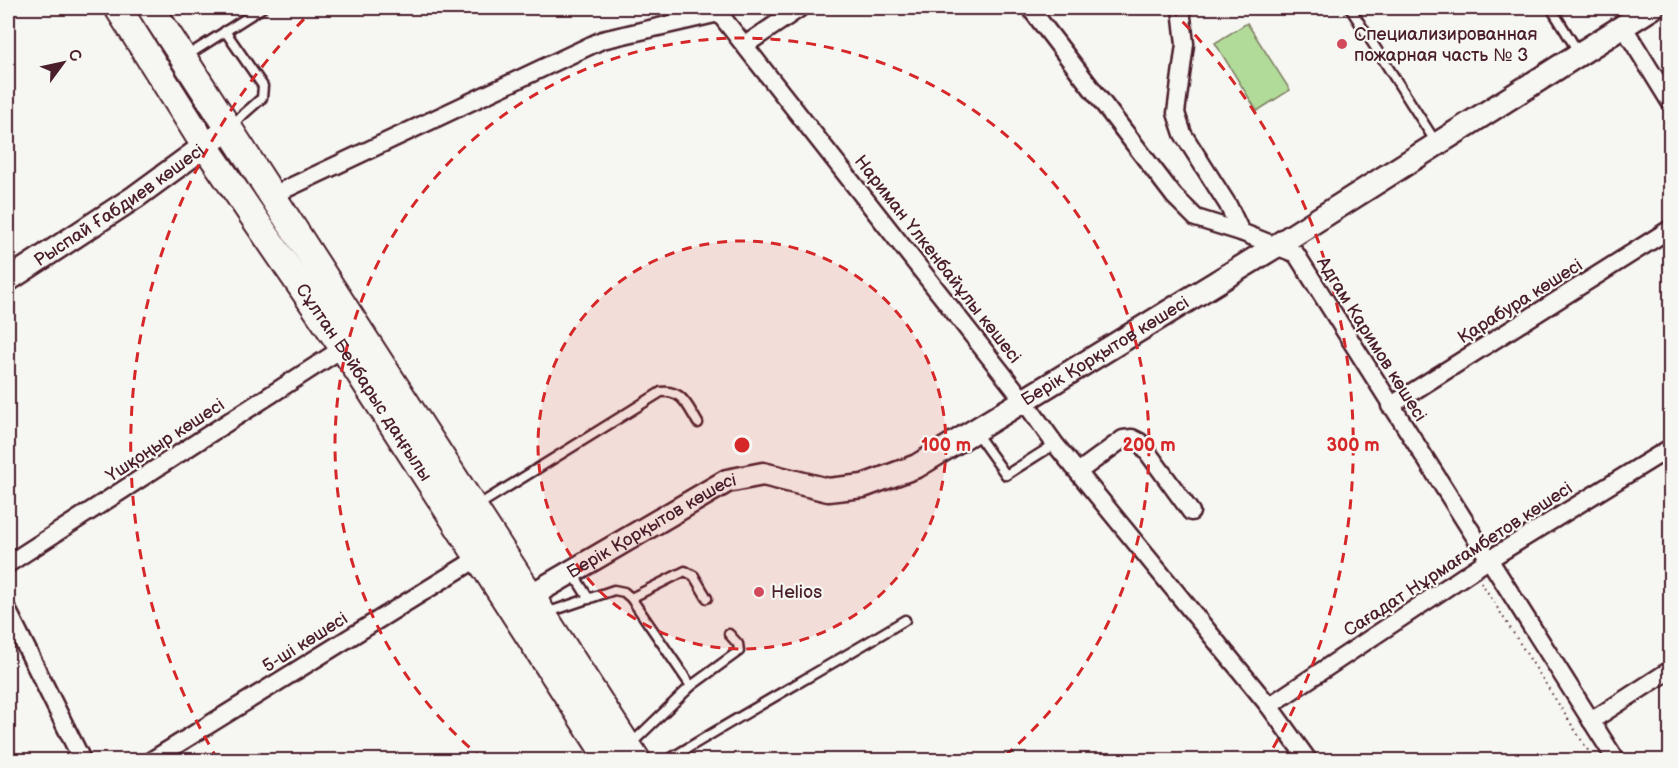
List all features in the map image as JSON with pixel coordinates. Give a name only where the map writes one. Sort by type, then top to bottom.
[{"type":"main road","name":"Сұлтан Бейбарыс даңғылы","points":[[118,8],[205,146],[343,348],[478,558],[618,758]]},
{"type":"main road","name":"Сұлтан Бейбарыс даңғылы","points":[[151,8],[536,605],[618,758]]},
{"type":"street","points":[[745,45],[800,8]]},
{"type":"street","name":"Адгам Каримов көшесі","points":[[1030,8],[1174,196],[1196,218],[1241,232],[1296,254],[1616,760]]},
{"type":"street","points":[[1183,8],[1185,44],[1176,113],[1183,134],[1228,205],[1241,232]]},
{"type":"street","name":"Берік Қорқытов көшесі","points":[[536,605],[572,572],[727,481],[763,474],[828,490],[863,486],[917,466],[976,432],[1276,246],[1652,8]]},
{"type":"street","points":[[271,196],[602,40],[717,10]]},
{"type":"street","name":"Нариман Үлкенбайұлы көшесі","points":[[717,10],[1024,401],[1055,444],[1269,706],[1305,760]]},
{"type":"street","points":[[1623,26],[1671,102]]},
{"type":"street","name":"Рыспай Ғабдиев көшесі","points":[[8,280],[135,198],[228,129]]},
{"type":"street","name":"Қарабура көшесі","points":[[1390,406],[1671,229]]},
{"type":"street","name":"Үшқоңыр көшесі","points":[[8,564],[343,348]]},
{"type":"street","points":[[1078,472],[1123,439],[1132,438],[1140,442],[1191,512]]},
{"type":"street","name":"Сағадат Нұрмағамбетов көшесі","points":[[1269,706],[1488,560],[1671,448]]},
{"type":"street","name":"5-ші көшесі","points":[[152,760],[478,558]]},
{"type":"street","points":[[8,611],[82,760]]},
{"type":"street","points":[[1591,721],[1671,670]]},
{"type":"lane","points":[[182,58],[262,8]]},
{"type":"lane","points":[[1350,8],[1437,144]]},
{"type":"lane","points":[[1551,8],[1580,54]]},
{"type":"lane","points":[[225,31],[262,86],[262,98],[228,129]]},
{"type":"lane","points":[[474,507],[661,392],[670,391],[680,396],[698,423]]},
{"type":"lane","points":[[976,432],[1006,475],[1055,444]]},
{"type":"lane","points":[[631,598],[685,571],[694,576],[707,598]]},
{"type":"lane","points":[[572,572],[589,599]]},
{"type":"lane","points":[[536,605],[589,599],[614,590],[624,592],[631,598],[691,686]]},
{"type":"lane","points":[[668,760],[776,694],[836,662],[905,620]]},
{"type":"lane","points":[[618,758],[691,686],[739,651],[738,644],[729,634]]},
{"type":"path","points":[[1474,570],[1594,760]]},
{"type":"green space","points":[[1247,23],[1290,90],[1257,111],[1215,43]]},
{"type":"place","name":"Специализированная пожарная часть № 3","points":[[1342,44]]},
{"type":"place","name":"Helios","points":[[759,592]]}]
